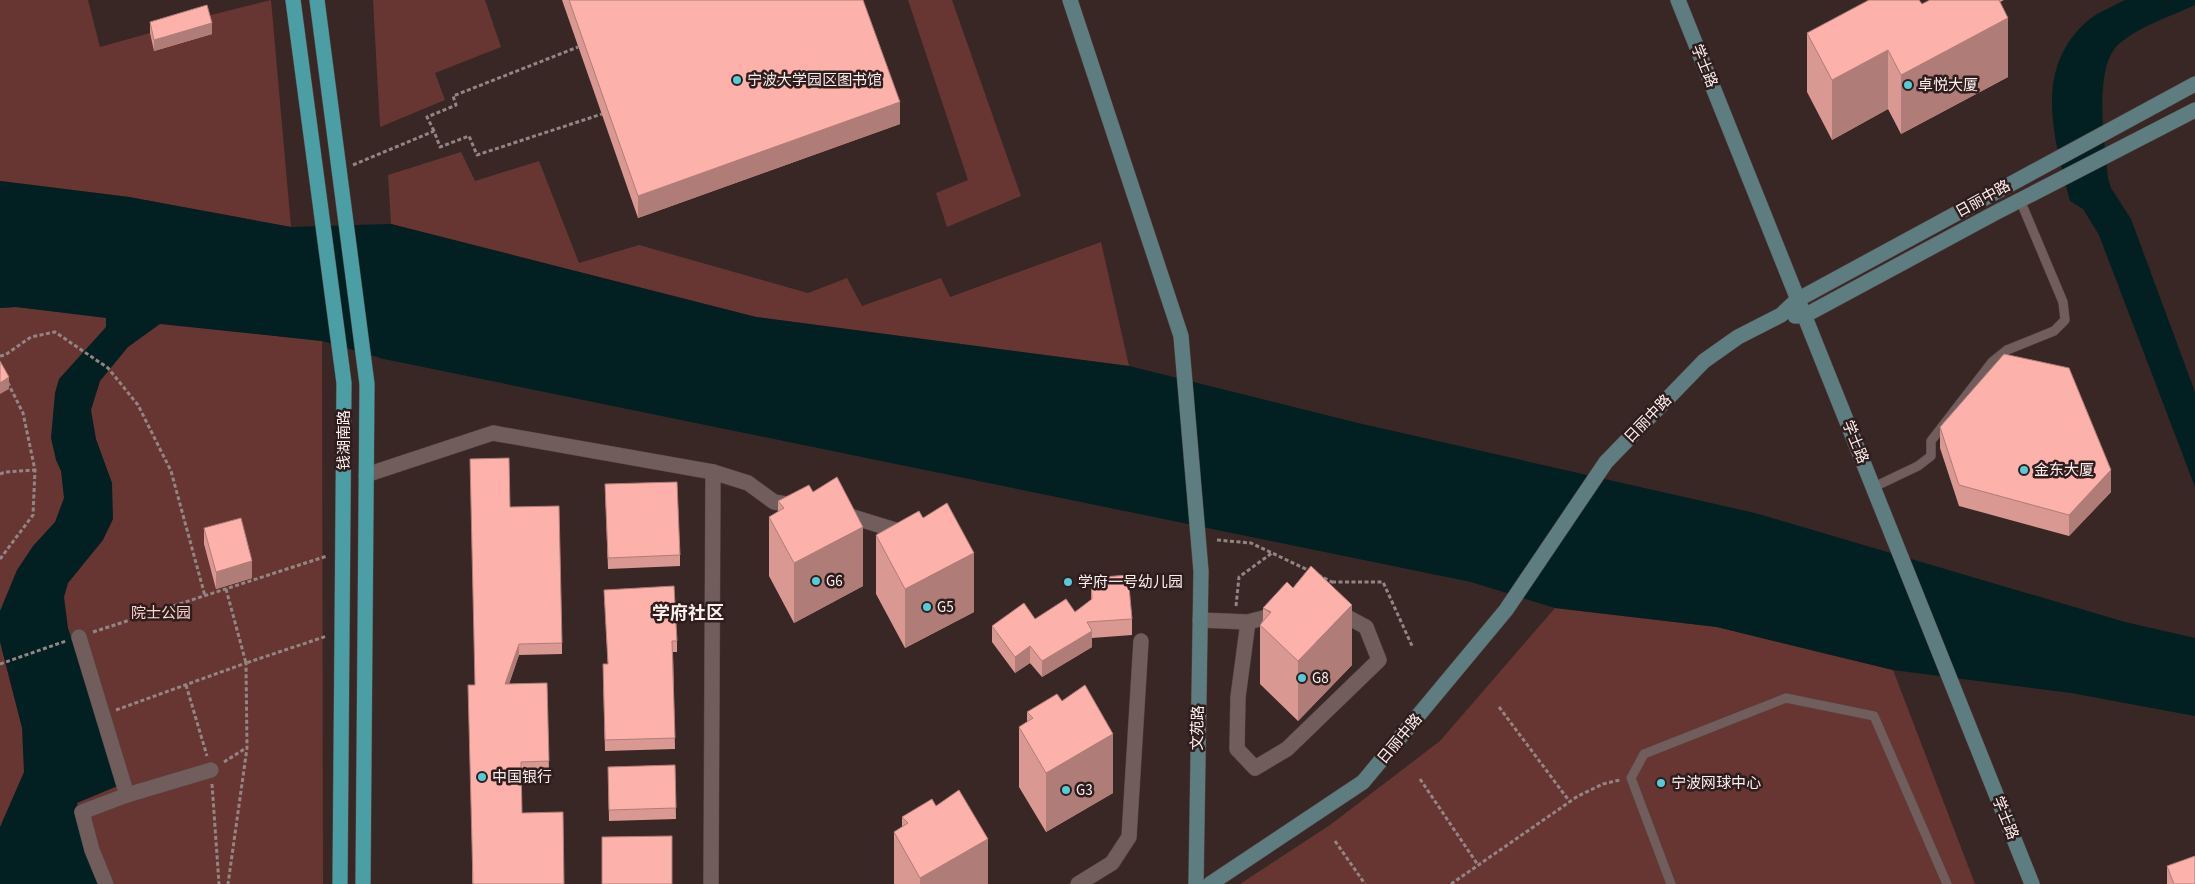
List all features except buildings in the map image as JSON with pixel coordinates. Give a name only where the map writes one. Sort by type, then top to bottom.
[{"type":"main road","name":"钱湖南路","points":[[294,0],[344,383],[340,884]]},
{"type":"main road","name":"钱湖南路","points":[[317,0],[367,384],[363,884]]},
{"type":"street","name":"文苑路","points":[[1070,0],[1181,336],[1201,571],[1196,884]]},
{"type":"street","name":"学士路","points":[[1678,0],[2032,884]]},
{"type":"street","name":"日丽中路","points":[[1210,884],[1363,782],[1506,610],[1606,462],[1704,361],[1738,337],[1781,315],[1797,300],[2195,84]]},
{"type":"street","points":[[1781,315],[1804,316],[2020,200],[2195,110]]},
{"type":"street","points":[[366,475],[493,433],[713,472],[748,483],[774,502],[810,508]]},
{"type":"street","points":[[711,884],[713,472]]},
{"type":"street","points":[[829,511],[895,530],[921,531]]},
{"type":"street","points":[[1241,622],[1237,749],[1255,768],[1287,749],[1379,660],[1366,627],[1326,605]]},
{"type":"street","points":[[1200,620],[1241,622],[1300,610]]},
{"type":"street","points":[[76,638],[104,714],[127,795]]},
{"type":"street","points":[[1078,884],[1112,864],[1129,837],[1141,641]]},
{"type":"street","points":[[106,884],[92,850],[82,812],[127,795],[211,770]]},
{"type":"lane","points":[[1874,488],[1918,466],[1931,456],[1932,441],[1992,362],[2007,350],[2054,331],[2065,320],[2062,302],[2020,200]]},
{"type":"lane","points":[[1672,884],[1631,778],[1644,754],[1786,698],[1874,716],[1947,884]]},
{"type":"path","points":[[578,47],[453,96],[456,106],[427,117],[440,147],[469,136],[477,155],[602,114]]},
{"type":"path","points":[[338,171],[434,131]]},
{"type":"path","points":[[0,356],[5,355],[31,337],[55,332],[108,368],[138,405],[171,471],[205,596]]},
{"type":"path","points":[[0,559],[33,515],[35,470],[23,413],[4,375]]},
{"type":"path","points":[[0,384],[7,382]]},
{"type":"path","points":[[0,474],[35,470]]},
{"type":"path","points":[[1217,540],[1251,543],[1332,582],[1383,582],[1413,648]]},
{"type":"path","points":[[0,664],[343,551]]},
{"type":"path","points":[[1241,622],[1239,577],[1272,553]]},
{"type":"path","points":[[1326,605],[1332,582]]},
{"type":"path","points":[[226,589],[246,663],[246,748],[228,884]]},
{"type":"path","points":[[104,714],[342,631]]},
{"type":"path","points":[[1499,706],[1570,802]]},
{"type":"path","points":[[211,770],[246,748]]},
{"type":"path","points":[[1451,884],[1570,802],[1603,784],[1631,778]]},
{"type":"path","points":[[1420,779],[1478,865]]},
{"type":"path","points":[[1335,841],[1365,884]]},
{"type":"green space","points":[[0,0],[88,0],[100,47],[150,33],[154,51],[207,16],[271,0],[291,227],[129,197],[0,181]]},
{"type":"green space","points":[[373,0],[485,0],[501,47],[435,73],[445,100],[380,127]]},
{"type":"green space","points":[[908,0],[952,0],[1021,196],[947,227],[936,193],[968,180]]},
{"type":"green space","points":[[461,152],[475,181],[539,161],[579,263],[639,245],[808,293],[847,278],[862,306],[941,278],[950,297],[1101,242],[1129,366],[756,317],[391,224],[388,175]]},
{"type":"green space","name":"院士公园","points":[[16,307],[322,341],[323,884],[0,884],[0,308]]},
{"type":"green space","name":"宁波网球中心","points":[[1555,608],[1717,627],[1893,670],[1975,884],[1240,884],[1330,825],[1440,741]]},
{"type":"water","points":[[2125,0],[2195,0],[2195,5],[2146,26],[2120,43],[2111,54],[2106,69],[2102,106],[2108,178],[2111,188],[2131,219],[2195,392],[2195,487],[2099,235],[2083,209],[2070,201],[2054,128],[2052,104],[2054,81],[2060,58],[2072,37],[2091,18]]},
{"type":"water","points":[[0,181],[129,197],[291,227],[391,224],[756,317],[1129,366],[1358,423],[1755,513],[2125,622],[2195,638],[2195,716],[2071,693],[1893,670],[1717,627],[1555,608],[1471,582],[384,359],[322,341],[160,324],[128,347],[100,381],[91,410],[96,439],[112,483],[113,519],[103,540],[68,583],[64,597],[68,628],[120,785],[77,803],[90,861],[99,884],[0,884],[0,827],[24,772],[22,728],[0,642],[0,611],[17,570],[33,546],[55,522],[64,498],[61,471],[56,460],[51,438],[55,393],[59,379],[106,327],[106,318],[16,307],[0,308]]},
{"type":"place","name":"宁波大学园区图书馆","points":[[737,80]]},
{"type":"place","name":"卓悦大厦","points":[[1908,85]]},
{"type":"place","name":"金东大厦","points":[[2024,470]]},
{"type":"place","name":"G6","points":[[816,581]]},
{"type":"place","name":"学府一号幼儿园","points":[[1068,582]]},
{"type":"place","name":"G5","points":[[927,607]]},
{"type":"place","name":"G8","points":[[1302,678]]},
{"type":"place","name":"中国银行","points":[[482,777]]},
{"type":"place","name":"宁波网球中心","points":[[1661,783]]},
{"type":"place","name":"G3","points":[[1066,790]]},
{"type":"district","name":"学府社区","points":[[688,613]]}]
